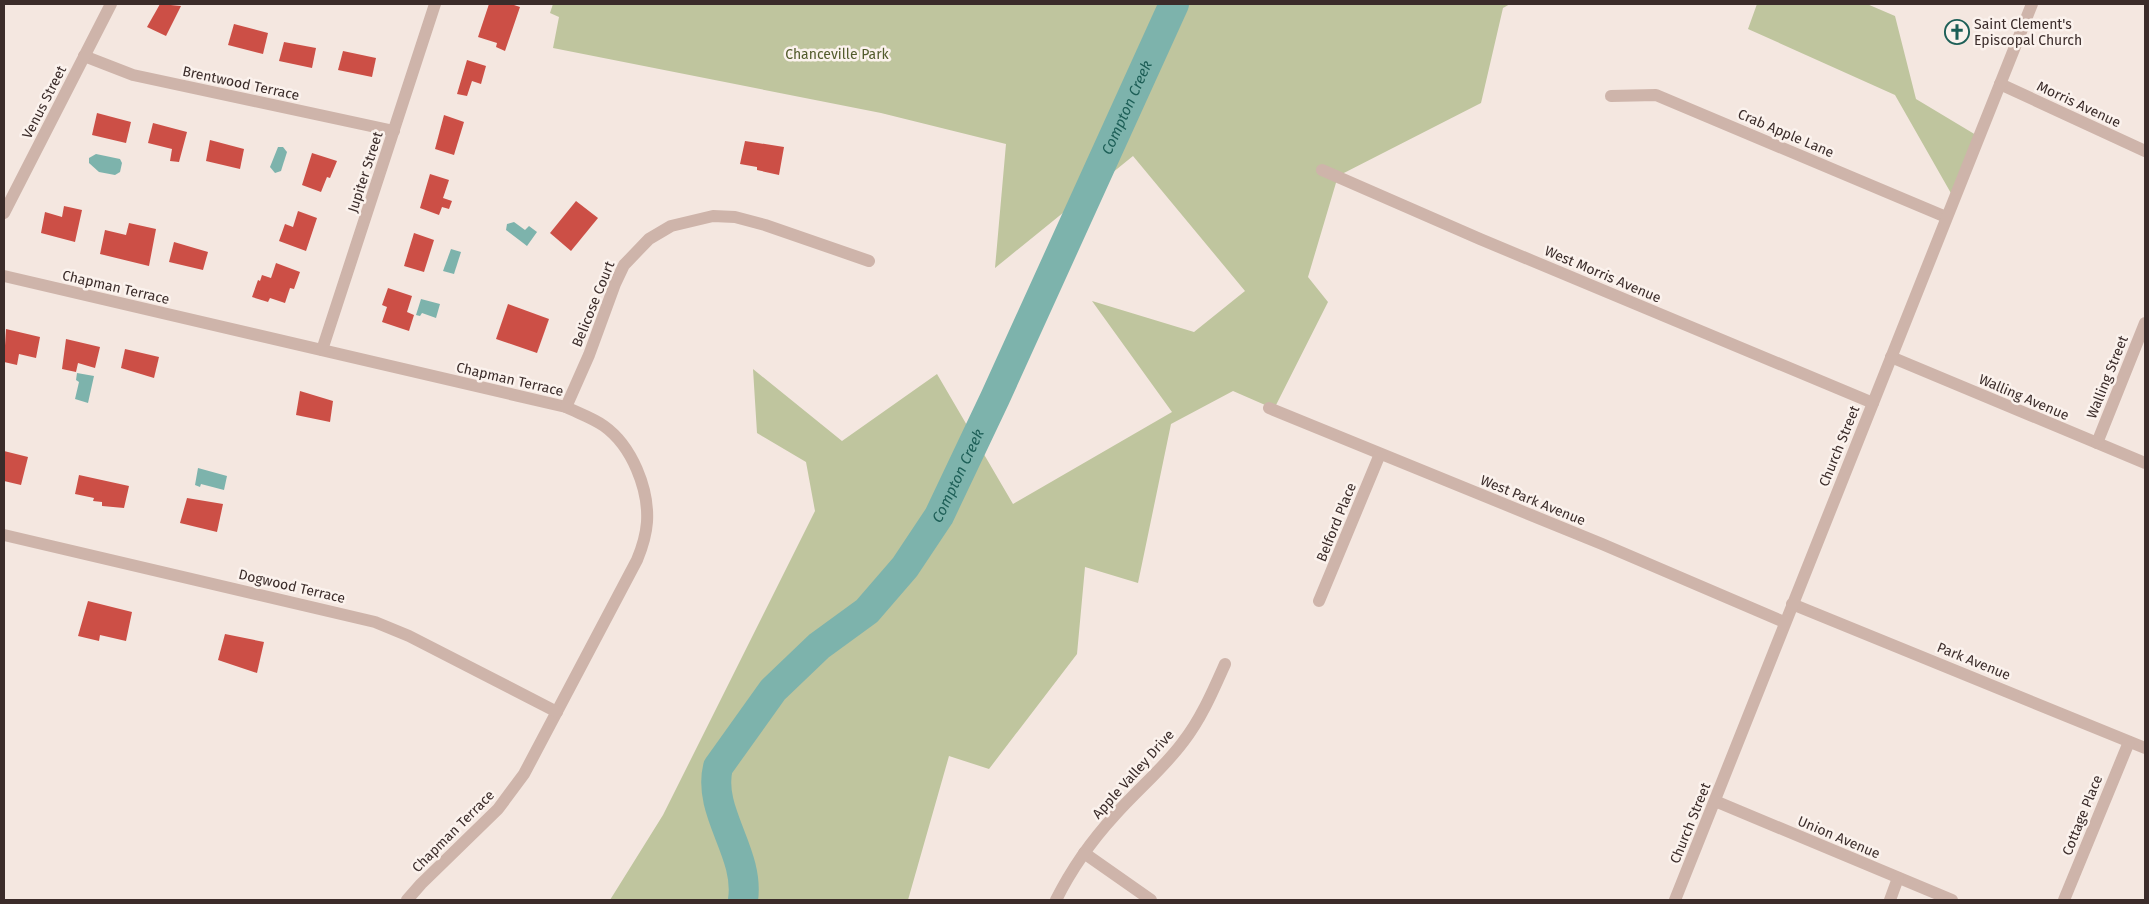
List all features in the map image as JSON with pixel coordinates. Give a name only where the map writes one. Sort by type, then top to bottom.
[{"type":"street","name":"Venus Street","points":[[4,213],[111,4]]},
{"type":"street","name":"Jupiter Street","points":[[322,350],[435,4]]},
{"type":"street","name":"Church Street","points":[[1675,900],[1784,622],[2032,4]]},
{"type":"street","name":"Brentwood Terrace","points":[[84,56],[133,75],[394,131]]},
{"type":"street","name":"Morris Avenue","points":[[2000,84],[2145,151]]},
{"type":"street","name":"Crab Apple Lane","points":[[1611,96],[1656,94],[1946,217]]},
{"type":"street","name":"West Morris Avenue","points":[[1322,170],[1471,236],[1873,403]]},
{"type":"street","name":"Belicose Court","points":[[566,407],[589,355],[614,284],[624,265],[649,239],[671,226],[689,220],[713,216],[735,217],[765,225],[869,262]]},
{"type":"street","name":"Chapman Terrace","points":[[4,276],[566,407],[604,426],[620,442],[636,467],[645,499],[647,522],[644,541],[637,560],[524,774],[508,798],[407,900]]},
{"type":"street","name":"Walling Street","points":[[2096,443],[2145,323]]},
{"type":"street","name":"Walling Avenue","points":[[1891,357],[2145,463]]},
{"type":"street","name":"West Park Avenue","points":[[1269,408],[1602,544],[1784,622]]},
{"type":"street","name":"Belford Place","points":[[1319,601],[1380,454]]},
{"type":"street","name":"Dogwood Terrace","points":[[4,535],[375,622],[410,636],[556,712]]},
{"type":"street","name":"Park Avenue","points":[[1792,604],[2145,748]]},
{"type":"street","name":"Apple Valley Drive","points":[[1056,900],[1084,854],[1115,815],[1163,767],[1184,741],[1208,703],[1225,664]]},
{"type":"street","name":"Cottage Place","points":[[2064,900],[2129,742]]},
{"type":"street","name":"Union Avenue","points":[[1715,801],[1952,900]]},
{"type":"street","points":[[1084,854],[1151,900]]},
{"type":"street","points":[[1890,900],[1898,878]]},
{"type":"green space","name":"Chanceville Park","points":[[553,4],[1510,4],[1503,8],[1481,103],[1338,176],[1308,277],[1328,302],[1274,409],[1233,391],[1171,424],[1138,583],[1085,567],[1077,654],[989,769],[949,756],[908,900],[610,900],[663,815],[815,511],[806,462],[757,433],[753,369],[842,441],[937,374],[1013,504],[1172,412],[1092,301],[1194,332],[1245,291],[1133,156],[995,268],[1006,144],[881,113],[553,48],[559,17],[550,13]]},
{"type":"green space","points":[[1757,4],[1867,4],[1895,16],[1916,99],[1981,138],[1956,202],[1895,95],[1748,29]]},
{"type":"water","points":[[278,147],[283,147],[287,152],[281,171],[275,173],[270,167]]},
{"type":"water","points":[[96,154],[120,159],[122,163],[120,172],[115,175],[99,172],[89,163],[89,158]]},
{"type":"water","points":[[514,222],[525,230],[529,226],[537,232],[527,246],[506,230],[507,224]]},
{"type":"water","points":[[451,249],[461,252],[454,274],[443,271]]},
{"type":"water","points":[[421,299],[440,304],[436,318],[422,313],[420,316],[416,315]]},
{"type":"water","points":[[77,373],[94,376],[88,403],[75,399],[79,382],[76,380]]},
{"type":"water","points":[[198,468],[227,476],[224,490],[201,484],[200,487],[195,485]]},
{"type":"building","points":[[160,4],[181,6],[166,36],[147,27]]},
{"type":"building","points":[[489,4],[511,4],[520,7],[505,51],[496,47],[497,43],[478,37]]},
{"type":"building","points":[[234,24],[268,33],[263,54],[228,45]]},
{"type":"building","points":[[284,42],[316,48],[312,68],[279,61]]},
{"type":"building","points":[[343,51],[376,58],[372,77],[338,70]]},
{"type":"building","points":[[467,60],[486,66],[481,84],[472,81],[467,96],[457,94]]},
{"type":"building","points":[[97,113],[131,122],[126,143],[92,135]]},
{"type":"building","points":[[444,115],[464,122],[454,155],[435,149]]},
{"type":"building","points":[[153,123],[187,132],[179,162],[170,161],[172,149],[148,143]]},
{"type":"building","points":[[210,140],[244,149],[240,169],[206,161]]},
{"type":"building","points":[[745,141],[784,147],[779,175],[757,170],[757,167],[740,164]]},
{"type":"building","points":[[312,153],[337,161],[330,178],[327,177],[321,192],[302,185]]},
{"type":"building","points":[[430,174],[449,180],[443,198],[452,201],[449,209],[442,207],[439,215],[420,208]]},
{"type":"building","points":[[576,201],[598,218],[571,251],[550,233]]},
{"type":"building","points":[[64,206],[82,210],[75,242],[41,233],[45,212],[62,217]]},
{"type":"building","points":[[298,211],[317,218],[306,251],[279,241],[285,224],[293,227]]},
{"type":"building","points":[[129,223],[156,229],[149,266],[100,254],[105,230],[126,235]]},
{"type":"building","points":[[414,233],[434,240],[424,272],[404,266]]},
{"type":"building","points":[[174,242],[208,252],[203,270],[169,262]]},
{"type":"building","points":[[276,263],[300,272],[294,289],[290,288],[285,303],[270,298],[268,302],[252,297],[258,280],[260,281],[262,275],[271,278]]},
{"type":"building","points":[[388,288],[412,296],[407,312],[414,315],[409,331],[382,322],[387,307],[382,305]]},
{"type":"building","points":[[508,304],[549,319],[537,353],[496,339]]},
{"type":"building","points":[[6,329],[40,337],[36,358],[19,354],[17,365],[4,362]]},
{"type":"building","points":[[66,339],[100,347],[95,368],[78,363],[76,372],[62,369]]},
{"type":"building","points":[[125,349],[159,357],[154,378],[121,368]]},
{"type":"building","points":[[300,391],[333,401],[330,422],[296,415]]},
{"type":"building","points":[[4,451],[28,457],[21,485],[4,481]]},
{"type":"building","points":[[79,475],[129,486],[124,508],[102,506],[102,502],[93,501],[94,498],[75,494]]},
{"type":"building","points":[[187,498],[223,504],[217,532],[180,523]]},
{"type":"building","points":[[88,601],[132,612],[126,641],[100,635],[99,641],[78,636]]},
{"type":"building","points":[[225,634],[264,642],[257,673],[218,660]]},
{"type":"waterway","name":"Compton Creek","points":[[743,900],[740,866],[718,800],[716,784],[718,767],[773,690],[819,646],[867,611],[905,567],[939,516],[995,398],[1174,4]]},
{"type":"place","name":"Saint Clement's Episcopal Church","points":[[1957,32]]}]
